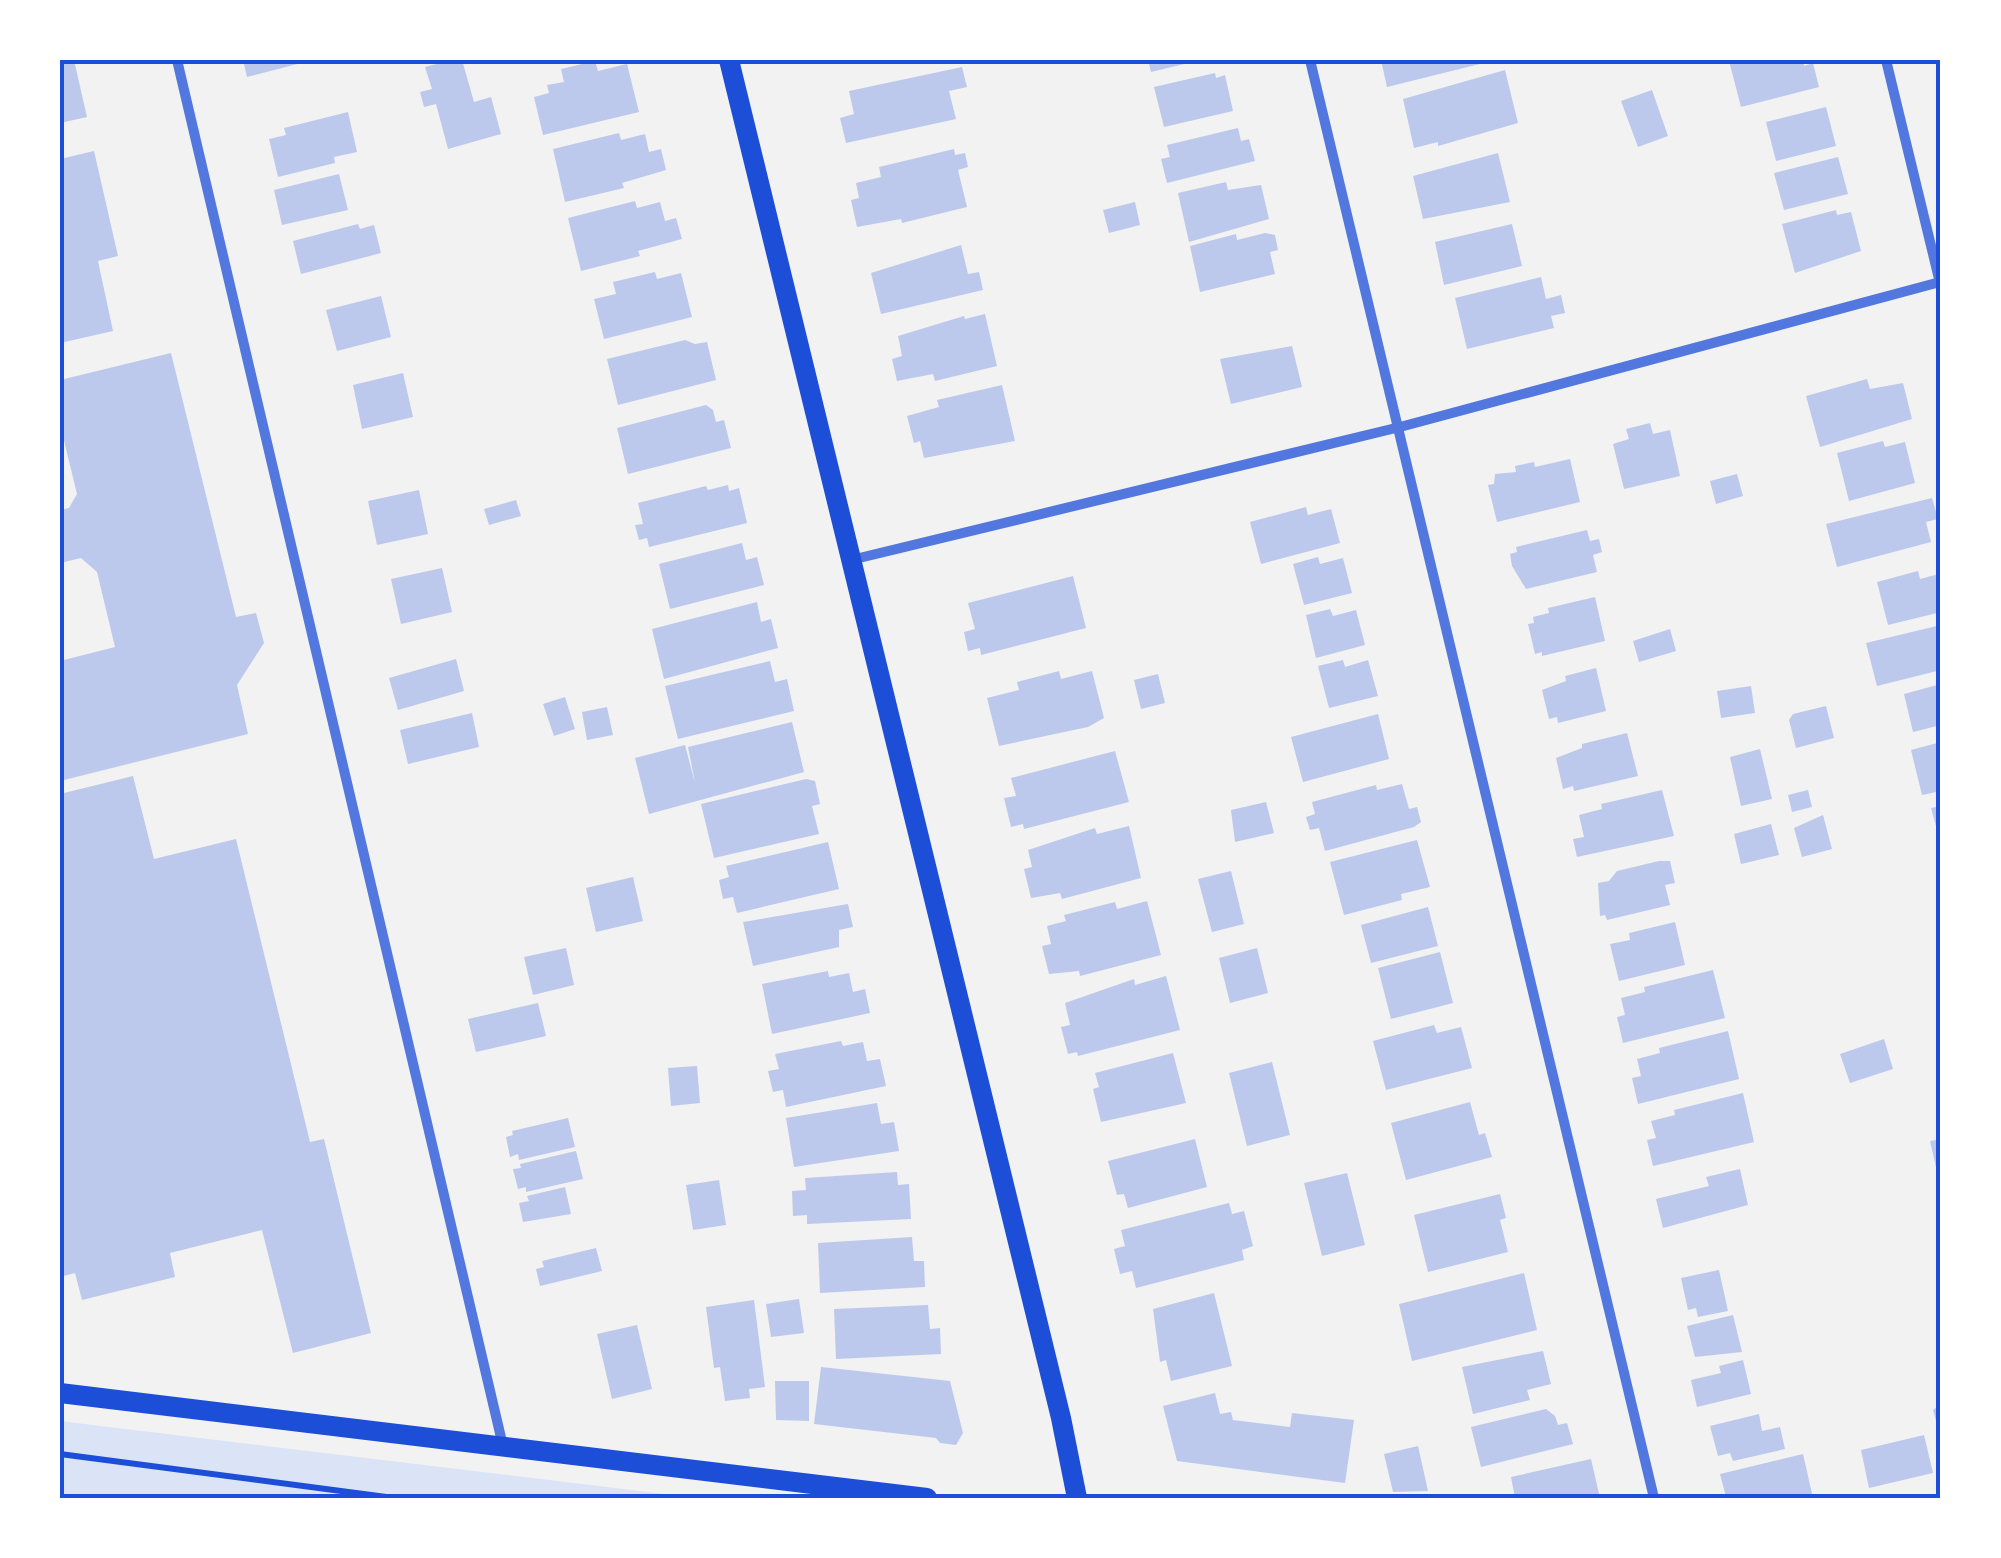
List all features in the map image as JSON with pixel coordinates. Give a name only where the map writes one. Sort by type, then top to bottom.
[{"type":"main road","points":[[729,60],[1062,1418],[1077,1498]]},
{"type":"main road","points":[[60,1393],[927,1498]]},
{"type":"street","points":[[177,60],[502,1446]]},
{"type":"street","points":[[1310,60],[1654,1498]]},
{"type":"street","points":[[850,560],[1400,426],[1940,285],[1886,60]]},
{"type":"path","points":[[60,1454],[394,1498]]},
{"type":"shaded area","points":[[60,1421],[698,1498],[60,1498]]},
{"type":"building","points":[[60,60],[74,60],[87,117],[60,123]]},
{"type":"building","points":[[243,60],[309,60],[309,61],[247,77]]},
{"type":"building","points":[[462,60],[474,102],[491,97],[501,134],[448,149],[436,104],[424,107],[420,92],[432,89],[425,67]]},
{"type":"building","points":[[1148,60],[1197,60],[1197,61],[1151,72]]},
{"type":"building","points":[[1381,60],[1492,60],[1492,61],[1387,87]]},
{"type":"building","points":[[1803,60],[1804,66],[1813,63],[1819,87],[1741,107],[1729,61]]},
{"type":"building","points":[[595,61],[598,71],[627,64],[639,112],[543,135],[534,97],[549,93],[547,85],[564,82],[561,69]]},
{"type":"building","points":[[962,67],[967,87],[949,91],[956,119],[846,143],[840,118],[854,114],[849,91]]},
{"type":"building","points":[[1505,70],[1518,123],[1438,146],[1438,142],[1414,148],[1403,99]]},
{"type":"building","points":[[1215,73],[1216,78],[1225,75],[1233,111],[1164,127],[1154,87]]},
{"type":"building","points":[[1652,90],[1668,136],[1638,147],[1621,101]]},
{"type":"building","points":[[1826,107],[1836,146],[1776,161],[1766,122]]},
{"type":"building","points":[[348,112],[357,152],[334,157],[335,163],[278,177],[269,139],[286,135],[284,128]]},
{"type":"building","points":[[1238,128],[1241,141],[1249,139],[1255,161],[1167,183],[1161,159],[1170,157],[1167,145]]},
{"type":"building","points":[[619,133],[621,140],[645,134],[649,152],[661,149],[666,170],[622,183],[624,188],[565,202],[553,149]]},
{"type":"building","points":[[954,149],[955,155],[965,153],[968,167],[958,170],[967,207],[902,223],[901,219],[857,227],[851,200],[859,198],[856,183],[881,177],[879,167]]},
{"type":"building","points":[[94,151],[118,256],[98,261],[113,331],[60,343],[60,159]]},
{"type":"building","points":[[1498,153],[1510,202],[1423,219],[1413,176]]},
{"type":"building","points":[[1838,157],[1848,194],[1784,210],[1774,173]]},
{"type":"building","points":[[339,174],[348,210],[282,225],[274,190]]},
{"type":"building","points":[[1226,182],[1228,190],[1261,185],[1269,219],[1189,242],[1178,193]]},
{"type":"building","points":[[635,201],[637,208],[660,202],[665,221],[676,218],[682,239],[638,251],[640,256],[581,271],[568,218]]},
{"type":"building","points":[[1135,202],[1140,225],[1109,233],[1103,210]]},
{"type":"building","points":[[1836,210],[1837,215],[1851,212],[1861,251],[1795,273],[1782,224]]},
{"type":"building","points":[[358,224],[360,229],[374,225],[381,253],[301,274],[293,241]]},
{"type":"building","points":[[1512,224],[1522,266],[1444,285],[1435,242]]},
{"type":"building","points":[[1265,233],[1275,235],[1278,250],[1270,252],[1275,274],[1200,292],[1190,246],[1236,234],[1237,240]]},
{"type":"building","points":[[961,245],[968,274],[979,272],[983,290],[881,314],[871,273]]},
{"type":"building","points":[[655,272],[657,279],[681,273],[692,317],[604,339],[594,299],[616,294],[613,282]]},
{"type":"building","points":[[1541,277],[1546,299],[1561,295],[1565,313],[1551,316],[1554,328],[1467,349],[1455,298]]},
{"type":"building","points":[[381,296],[391,337],[337,351],[326,310]]},
{"type":"building","points":[[985,314],[997,366],[935,381],[933,374],[897,381],[892,359],[902,356],[898,336],[964,316],[965,319]]},
{"type":"building","points":[[685,340],[695,344],[707,342],[716,380],[618,405],[607,359]]},
{"type":"building","points":[[1292,346],[1302,387],[1231,404],[1220,359]]},
{"type":"building","points":[[171,353],[236,617],[256,613],[264,643],[237,685],[248,734],[60,781],[60,661],[115,647],[97,572],[81,558],[60,563],[60,510],[69,508],[77,494],[60,424],[60,380]]},
{"type":"building","points":[[403,373],[413,417],[362,429],[353,385]]},
{"type":"building","points":[[1867,379],[1870,389],[1903,383],[1912,419],[1820,447],[1806,396]]},
{"type":"building","points":[[1002,385],[1015,441],[924,458],[920,441],[914,443],[907,416],[939,407],[937,400]]},
{"type":"building","points":[[706,405],[713,410],[716,422],[724,420],[731,448],[628,474],[617,428]]},
{"type":"building","points":[[1650,423],[1653,434],[1670,430],[1680,476],[1624,489],[1613,444],[1629,439],[1626,429]]},
{"type":"building","points":[[1883,441],[1885,447],[1905,442],[1915,483],[1849,501],[1837,453]]},
{"type":"building","points":[[1570,459],[1580,502],[1497,522],[1488,485],[1494,484],[1495,474],[1516,472],[1515,466],[1534,462],[1535,467]]},
{"type":"building","points":[[1737,474],[1743,496],[1716,504],[1710,481]]},
{"type":"building","points":[[728,485],[729,491],[739,488],[747,523],[649,547],[647,538],[639,540],[635,525],[643,524],[638,503],[706,486],[708,490]]},
{"type":"building","points":[[419,490],[428,534],[377,545],[368,501]]},
{"type":"building","points":[[1932,498],[1938,519],[1926,522],[1931,542],[1837,567],[1826,524]]},
{"type":"building","points":[[516,500],[521,516],[489,525],[484,509]]},
{"type":"building","points":[[1306,507],[1308,515],[1331,509],[1340,543],[1261,564],[1250,522]]},
{"type":"building","points":[[1587,530],[1590,541],[1599,539],[1602,552],[1593,555],[1597,572],[1526,589],[1512,566],[1510,554],[1517,552],[1516,547]]},
{"type":"building","points":[[742,543],[746,560],[757,557],[764,585],[670,609],[659,564]]},
{"type":"building","points":[[1318,557],[1320,564],[1343,558],[1352,593],[1304,605],[1293,564]]},
{"type":"building","points":[[442,568],[452,612],[401,624],[391,579]]},
{"type":"building","points":[[1918,571],[1920,579],[1939,574],[1941,612],[1888,625],[1877,582]]},
{"type":"building","points":[[1073,576],[1086,628],[981,655],[980,648],[968,651],[964,632],[975,629],[968,603]]},
{"type":"building","points":[[1595,597],[1605,641],[1542,656],[1542,652],[1535,654],[1528,624],[1534,623],[1533,617],[1549,613],[1548,608]]},
{"type":"building","points":[[757,602],[761,622],[771,619],[778,648],[664,679],[652,629]]},
{"type":"building","points":[[1330,609],[1333,616],[1356,610],[1365,645],[1316,658],[1306,615]]},
{"type":"building","points":[[1941,625],[1941,670],[1877,686],[1866,643]]},
{"type":"building","points":[[1670,629],[1676,651],[1639,662],[1633,641]]},
{"type":"building","points":[[456,659],[464,691],[398,710],[389,678]]},
{"type":"building","points":[[1343,660],[1345,667],[1368,660],[1378,696],[1329,708],[1318,666]]},
{"type":"building","points":[[770,661],[775,682],[787,679],[794,711],[678,739],[665,686]]},
{"type":"building","points":[[1596,668],[1606,711],[1558,723],[1557,717],[1549,719],[1542,690],[1566,681],[1565,676]]},
{"type":"building","points":[[1059,671],[1061,679],[1092,671],[1104,718],[1088,727],[999,746],[987,698],[1019,690],[1017,682]]},
{"type":"building","points":[[1158,674],[1165,703],[1141,709],[1134,680]]},
{"type":"building","points":[[1941,684],[1941,725],[1913,732],[1904,694]]},
{"type":"building","points":[[1751,686],[1755,713],[1721,718],[1717,691]]},
{"type":"building","points":[[565,697],[575,729],[554,736],[543,704]]},
{"type":"building","points":[[1826,706],[1834,738],[1796,748],[1789,720],[1793,714]]},
{"type":"building","points":[[607,707],[613,735],[587,740],[582,712]]},
{"type":"building","points":[[472,713],[479,747],[408,764],[400,730]]},
{"type":"building","points":[[1378,714],[1389,759],[1303,782],[1291,737]]},
{"type":"building","points":[[792,722],[804,772],[649,814],[635,758],[685,745],[695,783],[688,747]]},
{"type":"building","points":[[1627,733],[1638,776],[1574,791],[1573,786],[1563,789],[1556,758],[1582,748],[1582,744]]},
{"type":"building","points":[[1941,742],[1941,791],[1922,795],[1911,750]]},
{"type":"building","points":[[1760,749],[1772,799],[1741,806],[1730,757]]},
{"type":"building","points":[[1115,751],[1129,802],[1024,829],[1023,824],[1011,827],[1004,798],[1016,796],[1011,778]]},
{"type":"building","points":[[133,776],[154,859],[236,839],[310,1142],[324,1139],[371,1333],[293,1353],[262,1230],[170,1253],[175,1277],[82,1300],[75,1273],[60,1277],[60,794]]},
{"type":"building","points":[[806,779],[815,781],[820,804],[812,806],[819,834],[714,858],[701,804]]},
{"type":"building","points":[[1402,784],[1409,809],[1417,807],[1421,822],[1414,827],[1325,851],[1319,828],[1310,830],[1306,817],[1315,814],[1312,802],[1376,785],[1377,790]]},
{"type":"building","points":[[1662,790],[1674,836],[1577,857],[1573,839],[1584,837],[1579,815],[1602,809],[1601,804]]},
{"type":"building","points":[[1808,790],[1812,807],[1792,812],[1788,795]]},
{"type":"building","points":[[1266,802],[1274,833],[1235,842],[1231,810]]},
{"type":"building","points":[[1941,806],[1941,841],[1940,841],[1931,808]]},
{"type":"building","points":[[1823,815],[1832,849],[1802,857],[1794,828]]},
{"type":"building","points":[[1771,824],[1779,855],[1741,864],[1734,834]]},
{"type":"building","points":[[1129,826],[1141,878],[1062,899],[1060,893],[1031,898],[1024,869],[1032,867],[1028,850],[1095,828],[1097,834]]},
{"type":"building","points":[[1417,840],[1430,887],[1401,894],[1402,900],[1344,915],[1330,862]]},
{"type":"building","points":[[828,842],[839,889],[737,913],[733,897],[723,899],[719,880],[729,877],[726,866]]},
{"type":"building","points":[[1670,861],[1675,883],[1665,885],[1670,905],[1607,920],[1605,915],[1600,916],[1598,883],[1609,881],[1617,871]]},
{"type":"building","points":[[1231,871],[1244,924],[1212,932],[1198,879]]},
{"type":"building","points":[[633,877],[643,921],[596,932],[586,888]]},
{"type":"building","points":[[1147,901],[1161,955],[1080,976],[1079,971],[1049,974],[1042,946],[1051,944],[1047,926],[1066,921],[1064,915],[1115,902],[1117,909]]},
{"type":"building","points":[[848,904],[853,927],[839,930],[839,947],[753,966],[743,922]]},
{"type":"building","points":[[1428,907],[1438,946],[1371,963],[1361,925]]},
{"type":"building","points":[[1675,922],[1685,965],[1619,981],[1610,944],[1630,940],[1629,933]]},
{"type":"building","points":[[566,948],[574,985],[533,995],[524,957]]},
{"type":"building","points":[[1257,948],[1268,993],[1230,1003],[1219,958]]},
{"type":"building","points":[[1440,952],[1453,1003],[1391,1019],[1378,968]]},
{"type":"building","points":[[1713,970],[1725,1018],[1623,1043],[1617,1017],[1625,1015],[1621,998],[1645,992],[1644,987]]},
{"type":"building","points":[[828,971],[829,977],[849,973],[853,992],[865,989],[870,1013],[772,1034],[762,984]]},
{"type":"building","points":[[1166,976],[1180,1030],[1078,1056],[1077,1052],[1068,1054],[1061,1027],[1070,1025],[1065,1003],[1134,979],[1135,985]]},
{"type":"building","points":[[538,1003],[546,1036],[476,1052],[468,1019]]},
{"type":"building","points":[[1434,1025],[1437,1033],[1461,1027],[1472,1068],[1386,1090],[1373,1041]]},
{"type":"building","points":[[1728,1031],[1739,1079],[1638,1104],[1632,1078],[1641,1076],[1637,1059],[1660,1053],[1659,1048]]},
{"type":"building","points":[[1884,1039],[1893,1069],[1850,1083],[1840,1054]]},
{"type":"building","points":[[841,1041],[843,1046],[863,1042],[867,1061],[880,1059],[886,1086],[786,1107],[783,1090],[773,1092],[768,1071],[779,1069],[775,1054]]},
{"type":"building","points":[[1173,1053],[1186,1103],[1101,1122],[1093,1089],[1099,1087],[1095,1073]]},
{"type":"building","points":[[1272,1062],[1290,1135],[1247,1146],[1229,1073]]},
{"type":"building","points":[[697,1066],[700,1103],[671,1106],[668,1068]]},
{"type":"building","points":[[1743,1093],[1754,1142],[1653,1166],[1647,1140],[1656,1138],[1651,1121],[1675,1115],[1674,1110]]},
{"type":"building","points":[[1470,1102],[1479,1135],[1485,1133],[1492,1157],[1406,1180],[1391,1123]]},
{"type":"building","points":[[877,1103],[881,1124],[894,1122],[899,1151],[794,1167],[786,1118]]},
{"type":"building","points":[[568,1118],[575,1147],[519,1160],[518,1154],[510,1157],[506,1137],[513,1135],[512,1131]]},
{"type":"building","points":[[1195,1139],[1207,1187],[1128,1208],[1124,1194],[1117,1195],[1108,1161]]},
{"type":"building","points":[[1941,1139],[1941,1175],[1938,1176],[1930,1141]]},
{"type":"building","points":[[576,1151],[583,1179],[526,1192],[526,1187],[518,1189],[513,1169],[521,1168],[520,1164]]},
{"type":"building","points":[[1740,1169],[1748,1205],[1663,1228],[1656,1199],[1709,1186],[1706,1177]]},
{"type":"building","points":[[897,1172],[898,1185],[909,1184],[911,1219],[807,1224],[807,1215],[793,1216],[792,1191],[806,1190],[805,1178]]},
{"type":"building","points":[[1347,1173],[1365,1245],[1322,1256],[1304,1183]]},
{"type":"building","points":[[719,1180],[726,1225],[693,1230],[686,1185]]},
{"type":"building","points":[[565,1187],[571,1214],[523,1222],[519,1203],[529,1201],[527,1196]]},
{"type":"building","points":[[1500,1194],[1506,1218],[1500,1220],[1508,1252],[1428,1272],[1414,1215]]},
{"type":"building","points":[[1229,1203],[1232,1214],[1244,1211],[1253,1246],[1242,1250],[1244,1260],[1136,1288],[1132,1271],[1120,1274],[1114,1249],[1125,1246],[1121,1230]]},
{"type":"building","points":[[912,1237],[914,1261],[924,1261],[925,1287],[820,1293],[818,1243]]},
{"type":"building","points":[[596,1248],[602,1271],[540,1286],[536,1269],[544,1267],[542,1261]]},
{"type":"building","points":[[1719,1270],[1728,1311],[1698,1317],[1696,1308],[1688,1310],[1681,1278]]},
{"type":"building","points":[[1524,1273],[1537,1330],[1412,1361],[1399,1304]]},
{"type":"building","points":[[1214,1293],[1232,1366],[1171,1381],[1166,1360],[1160,1362],[1153,1309]]},
{"type":"building","points":[[799,1299],[804,1333],[771,1337],[766,1304]]},
{"type":"building","points":[[754,1300],[765,1387],[749,1389],[750,1398],[725,1401],[720,1367],[714,1368],[706,1307]]},
{"type":"building","points":[[928,1305],[930,1329],[940,1328],[941,1354],[836,1359],[834,1309]]},
{"type":"building","points":[[1733,1315],[1742,1352],[1695,1357],[1687,1326]]},
{"type":"building","points":[[637,1325],[652,1389],[612,1399],[597,1334]]},
{"type":"building","points":[[1543,1351],[1551,1384],[1527,1390],[1530,1400],[1473,1414],[1462,1367]]},
{"type":"building","points":[[1743,1360],[1751,1394],[1697,1407],[1691,1380],[1721,1373],[1719,1366]]},
{"type":"building","points":[[821,1367],[950,1381],[963,1433],[956,1445],[940,1443],[936,1438],[814,1424]]},
{"type":"building","points":[[775,1381],[809,1381],[809,1421],[776,1420]]},
{"type":"building","points":[[1215,1393],[1220,1414],[1231,1412],[1233,1420],[1290,1427],[1292,1413],[1354,1420],[1345,1483],[1177,1461],[1163,1406]]},
{"type":"building","points":[[1941,1404],[1941,1436],[1940,1436],[1933,1410]]},
{"type":"building","points":[[1546,1409],[1558,1425],[1567,1423],[1573,1444],[1481,1467],[1471,1427]]},
{"type":"building","points":[[1759,1414],[1762,1431],[1780,1427],[1785,1449],[1733,1461],[1730,1453],[1718,1456],[1710,1426]]},
{"type":"building","points":[[1924,1435],[1933,1473],[1869,1488],[1861,1450]]},
{"type":"building","points":[[1418,1446],[1428,1491],[1393,1492],[1384,1454]]},
{"type":"building","points":[[1803,1454],[1813,1498],[1726,1497],[1720,1474]]},
{"type":"building","points":[[1591,1459],[1600,1498],[1515,1498],[1511,1477]]}]
